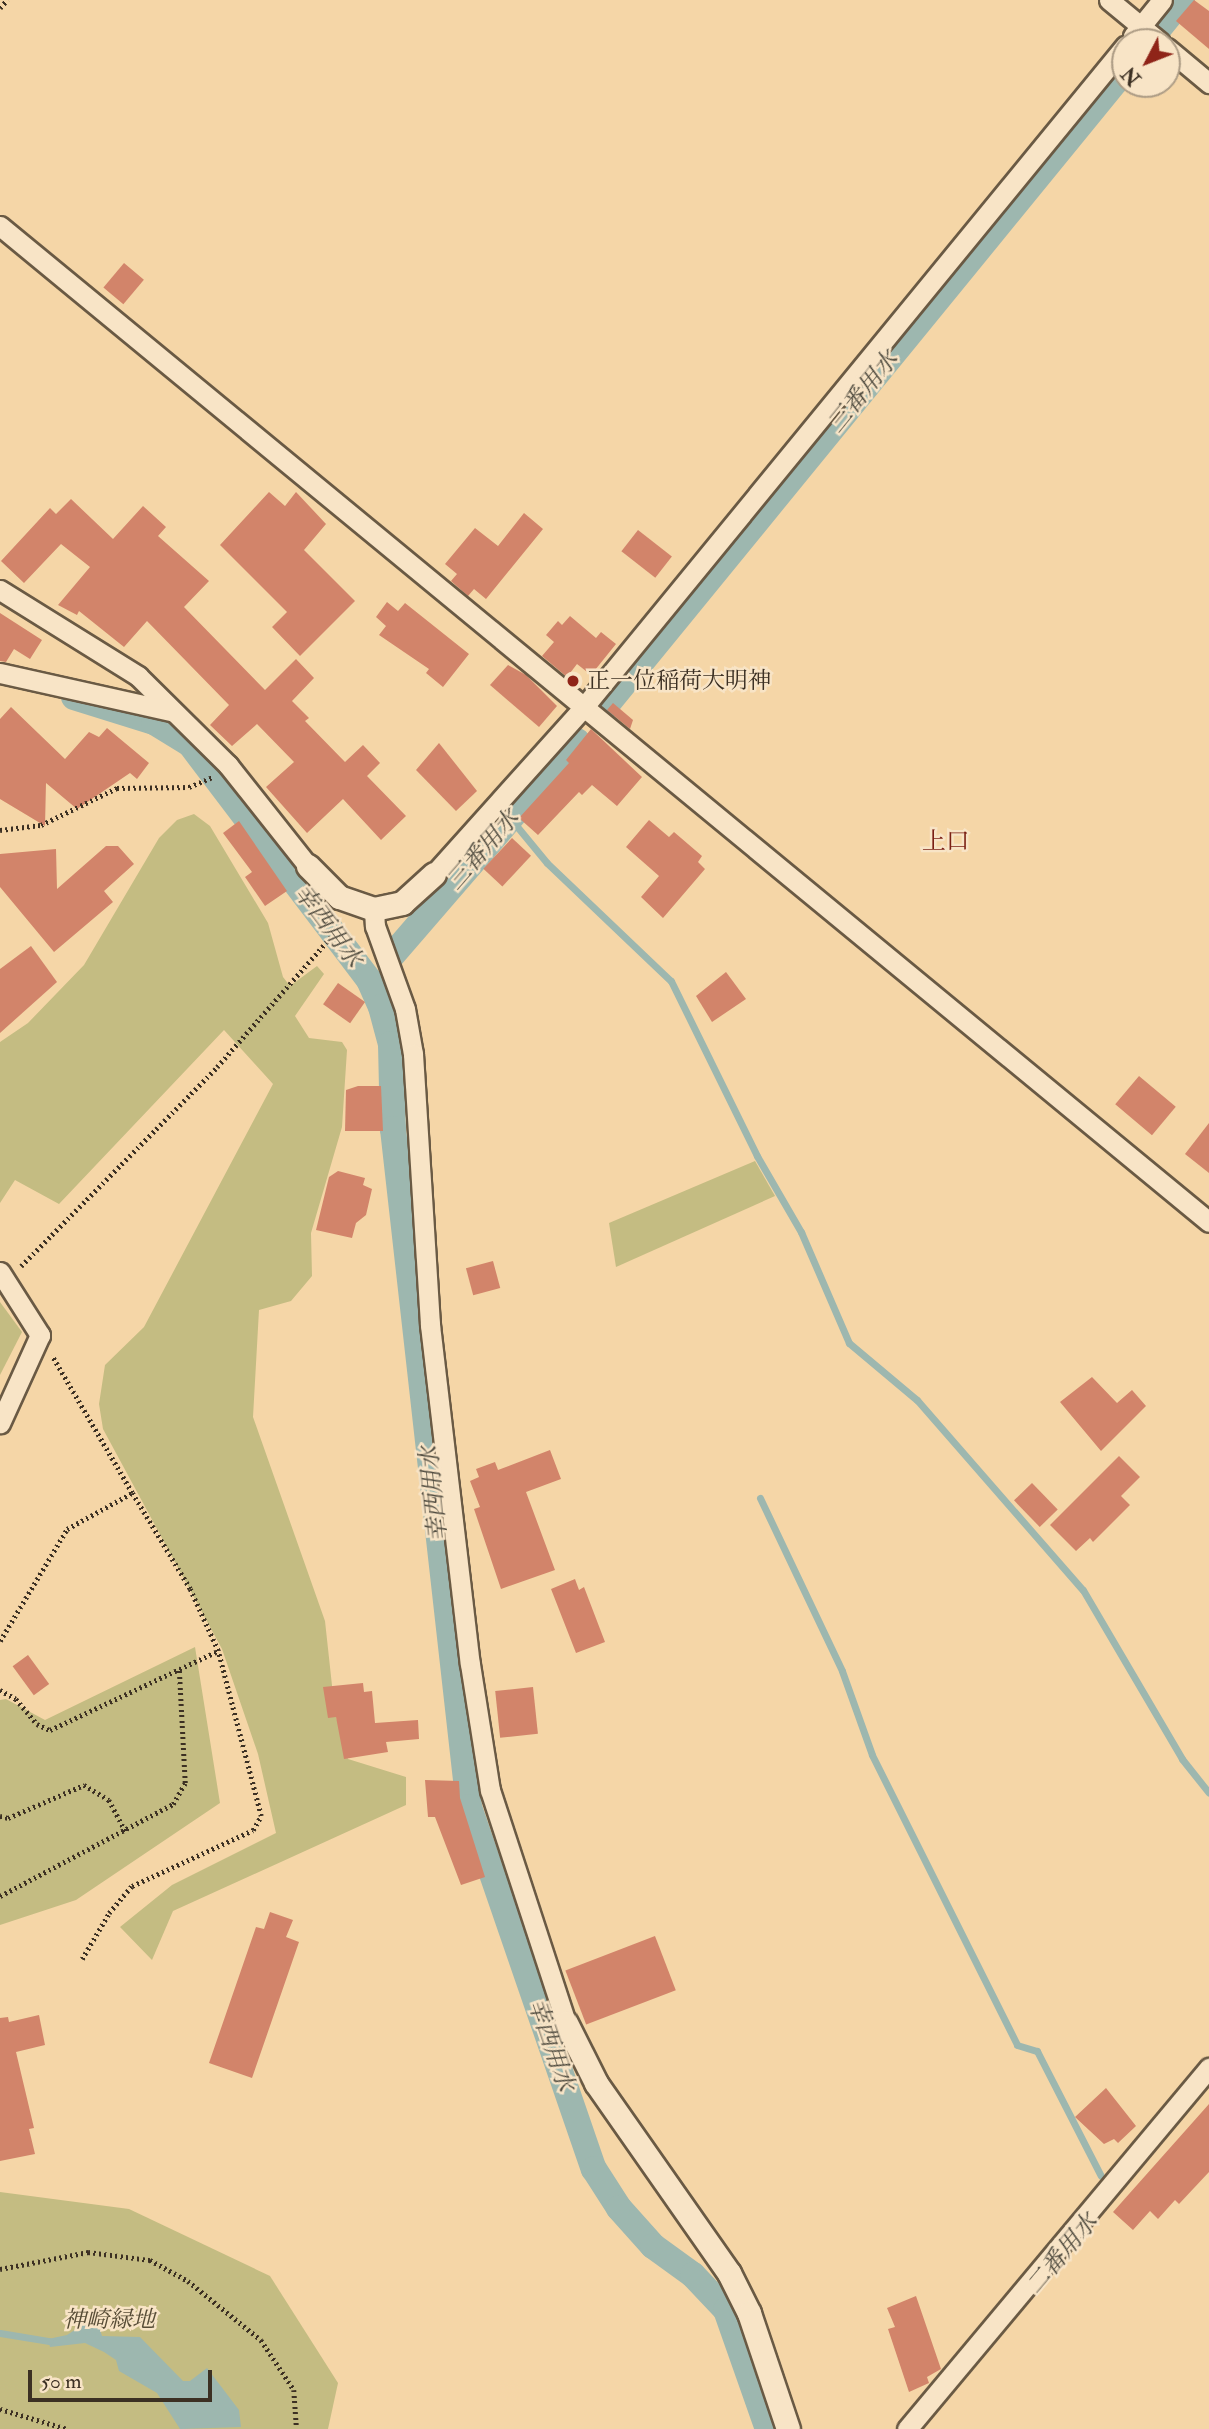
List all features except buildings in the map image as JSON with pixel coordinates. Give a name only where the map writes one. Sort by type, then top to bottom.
[{"type":"street","points":[[1109,0],[1143,28]]},
{"type":"street","points":[[1157,28],[1162,0]]},
{"type":"street","points":[[1181,60],[1209,83]]},
{"type":"street","points":[[0,590],[100,649],[178,713],[228,765],[307,866],[339,897],[374,909],[402,902],[434,874],[583,708],[1111,62]]},
{"type":"street","points":[[0,226],[1209,1222]]},
{"type":"street","points":[[0,673],[178,713]]},
{"type":"street","points":[[374,909],[379,939],[405,1009],[413,1054],[430,1325],[470,1664],[490,1790],[566,2023],[596,2083],[729,2273],[749,2313],[788,2429]]},
{"type":"street","points":[[0,1423],[40,1335],[3,1277]]},
{"type":"street","points":[[907,2429],[1209,2068]]},
{"type":"path","points":[[0,8],[7,0]]},
{"type":"path","points":[[0,830],[41,825],[117,788],[189,787],[209,779]]},
{"type":"path","points":[[3,1277],[217,1067],[326,937],[343,923]]},
{"type":"path","points":[[40,1335],[190,1589],[218,1651],[261,1816],[253,1830],[132,1886],[109,1913],[82,1959]]},
{"type":"path","points":[[0,1641],[67,1529],[132,1493]]},
{"type":"path","points":[[0,1690],[16,1699],[37,1724],[50,1730],[218,1651]]},
{"type":"path","points":[[0,1896],[126,1832],[173,1804],[185,1783],[179,1669]]},
{"type":"path","points":[[0,1816],[8,1818],[84,1785],[109,1800],[126,1832]]},
{"type":"path","points":[[0,2269],[88,2252],[160,2266],[188,2281],[261,2340],[294,2390],[297,2429]]},
{"type":"path","points":[[0,2409],[67,2429]]},
{"type":"green space","points":[[194,814],[210,826],[268,923],[283,977],[290,986],[317,966],[324,974],[295,1016],[309,1038],[342,1042],[347,1050],[342,1127],[311,1233],[312,1276],[291,1301],[259,1310],[253,1417],[325,1621],[335,1713],[348,1759],[406,1777],[406,1805],[173,1911],[152,1960],[120,1927],[172,1885],[276,1833],[258,1754],[222,1649],[103,1429],[99,1404],[105,1365],[144,1327],[273,1084],[224,1030],[59,1204],[15,1180],[0,1203],[0,1042],[28,1023],[84,965],[159,838],[177,820]]},
{"type":"green space","points":[[755,1161],[775,1196],[616,1267],[609,1223]]},
{"type":"green space","points":[[0,1302],[22,1332],[0,1375]]},
{"type":"green space","points":[[195,1647],[220,1803],[76,1900],[0,1925],[0,1700],[6,1699],[45,1720]]},
{"type":"green space","name":"神崎緑地","points":[[0,2192],[129,2209],[270,2276],[338,2383],[328,2429],[0,2429]]},
{"type":"water","points":[[96,2316],[102,2336],[140,2337],[183,2381],[190,2381],[207,2368],[239,2410],[241,2427],[180,2429],[157,2393],[119,2371],[116,2360],[104,2352],[85,2343],[50,2347],[48,2339],[67,2335]]},
{"type":"waterway","name":"三番用水","points":[[1159,28],[1182,0]]},
{"type":"waterway","name":"三番用水","points":[[600,713],[1111,87]]},
{"type":"waterway","name":"幸西用水","points":[[74,697],[154,722],[190,744],[369,980],[381,1007],[391,1044],[393,1129],[469,1807],[594,2169],[619,2208],[653,2246],[693,2275],[726,2310],[768,2429]]},
{"type":"waterway","name":"三番用水","points":[[389,959],[577,741]]},
{"type":"waterway","points":[[510,818],[547,863],[671,981],[757,1156],[801,1232],[849,1343],[917,1400],[1083,1590],[1182,1759],[1209,1793]]},
{"type":"waterway","points":[[760,1498],[842,1671],[872,1755],[1017,2045],[1037,2051],[1101,2176]]},
{"type":"waterway","points":[[0,2333],[49,2341]]},
{"type":"place","name":"正一位稲荷大明神","points":[[573,681]]},
{"type":"district","name":"上口","points":[[946,842]]},
{"type":"water label","name":"二番用水","points":[[1062,2254]]}]
